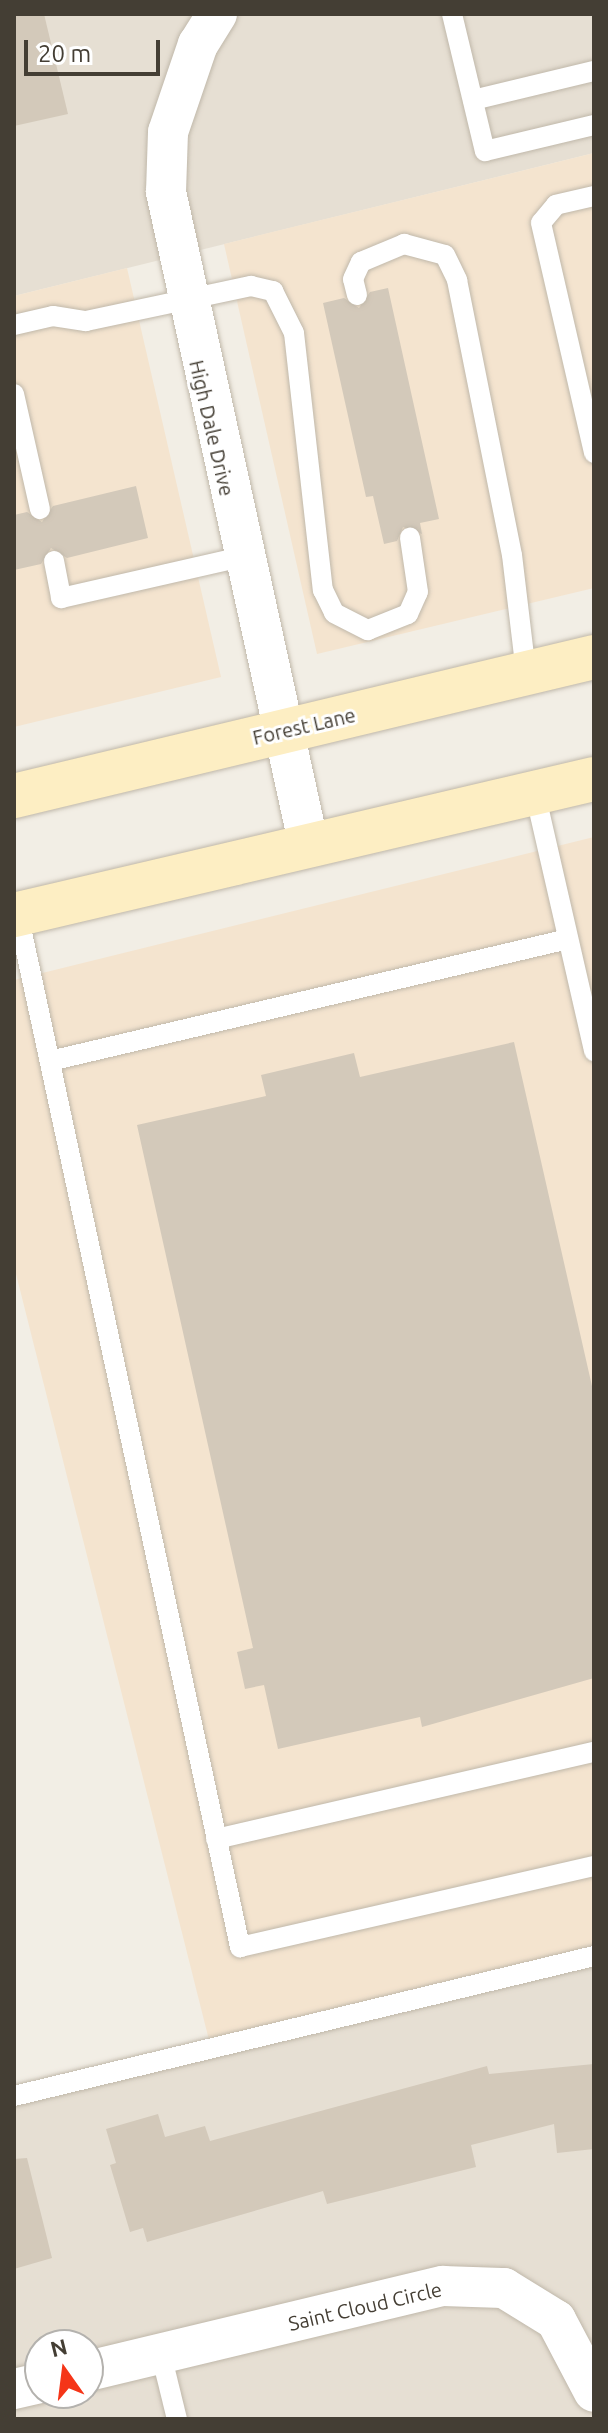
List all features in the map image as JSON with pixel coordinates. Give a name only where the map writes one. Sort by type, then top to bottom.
[{"type":"main road","name":"Forest Lane","points":[[14,796],[594,657]]},
{"type":"main road","points":[[16,914],[594,779]]},
{"type":"street","name":"High Dale Drive","points":[[217,14],[198,44],[168,132],[166,192],[184,299],[280,732],[309,846]]},
{"type":"street","name":"Saint Cloud Circle","points":[[104,2367],[443,2286],[504,2288],[556,2320],[594,2392]]},
{"type":"lane","points":[[452,14],[485,151],[594,125]]},
{"type":"lane","points":[[473,100],[594,71]]},
{"type":"lane","points":[[594,196],[556,205],[541,223],[594,453]]},
{"type":"lane","points":[[357,295],[353,279],[361,262],[404,244],[445,255],[457,280],[512,555],[526,673]]},
{"type":"lane","points":[[14,325],[53,316],[86,321],[251,286],[273,291],[294,333],[323,590],[334,613],[368,630],[408,614],[418,592],[410,538]]},
{"type":"lane","points":[[14,394],[40,509]]},
{"type":"lane","points":[[54,561],[61,598],[241,557]]},
{"type":"lane","points":[[535,793],[594,1051]]},
{"type":"lane","points":[[16,914],[240,1947],[594,1866]]},
{"type":"lane","points":[[50,1061],[568,939]]},
{"type":"lane","points":[[216,1839],[594,1752]]},
{"type":"lane","points":[[14,2096],[594,1956]]},
{"type":"lane","points":[[161,2354],[177,2419]]},
{"type":"shaded area","points":[[14,14],[594,14],[594,153],[14,296]]},
{"type":"shaded area","points":[[594,153],[594,588],[317,654],[224,244]]},
{"type":"shaded area","points":[[127,268],[221,677],[14,727],[14,296]]},
{"type":"shaded area","points":[[594,837],[594,1951],[209,2040],[14,1266],[14,980]]},
{"type":"shaded area","points":[[594,1951],[594,2419],[14,2419],[14,2086]]},
{"type":"building","points":[[14,14],[44,14],[68,114],[14,126]]},
{"type":"building","points":[[388,288],[439,519],[420,523],[422,534],[403,527],[397,541],[384,544],[373,496],[366,497],[323,303],[344,298],[359,308],[370,292]]},
{"type":"building","points":[[136,486],[148,538],[67,558],[51,548],[41,564],[14,570],[14,515],[27,512],[42,522],[53,506]]},
{"type":"building","points":[[514,1042],[594,1395],[594,1678],[422,1727],[420,1717],[278,1749],[264,1685],[245,1689],[237,1652],[253,1648],[137,1125],[266,1096],[261,1075],[354,1053],[360,1077]]},
{"type":"building","points":[[594,2064],[594,2149],[557,2153],[554,2124],[471,2145],[476,2167],[327,2204],[323,2191],[147,2242],[143,2228],[130,2232],[110,2165],[116,2163],[106,2129],[158,2114],[165,2137],[205,2126],[210,2141],[487,2066],[489,2074]]},
{"type":"building","points":[[27,2158],[52,2258],[14,2269],[14,2159]]}]
